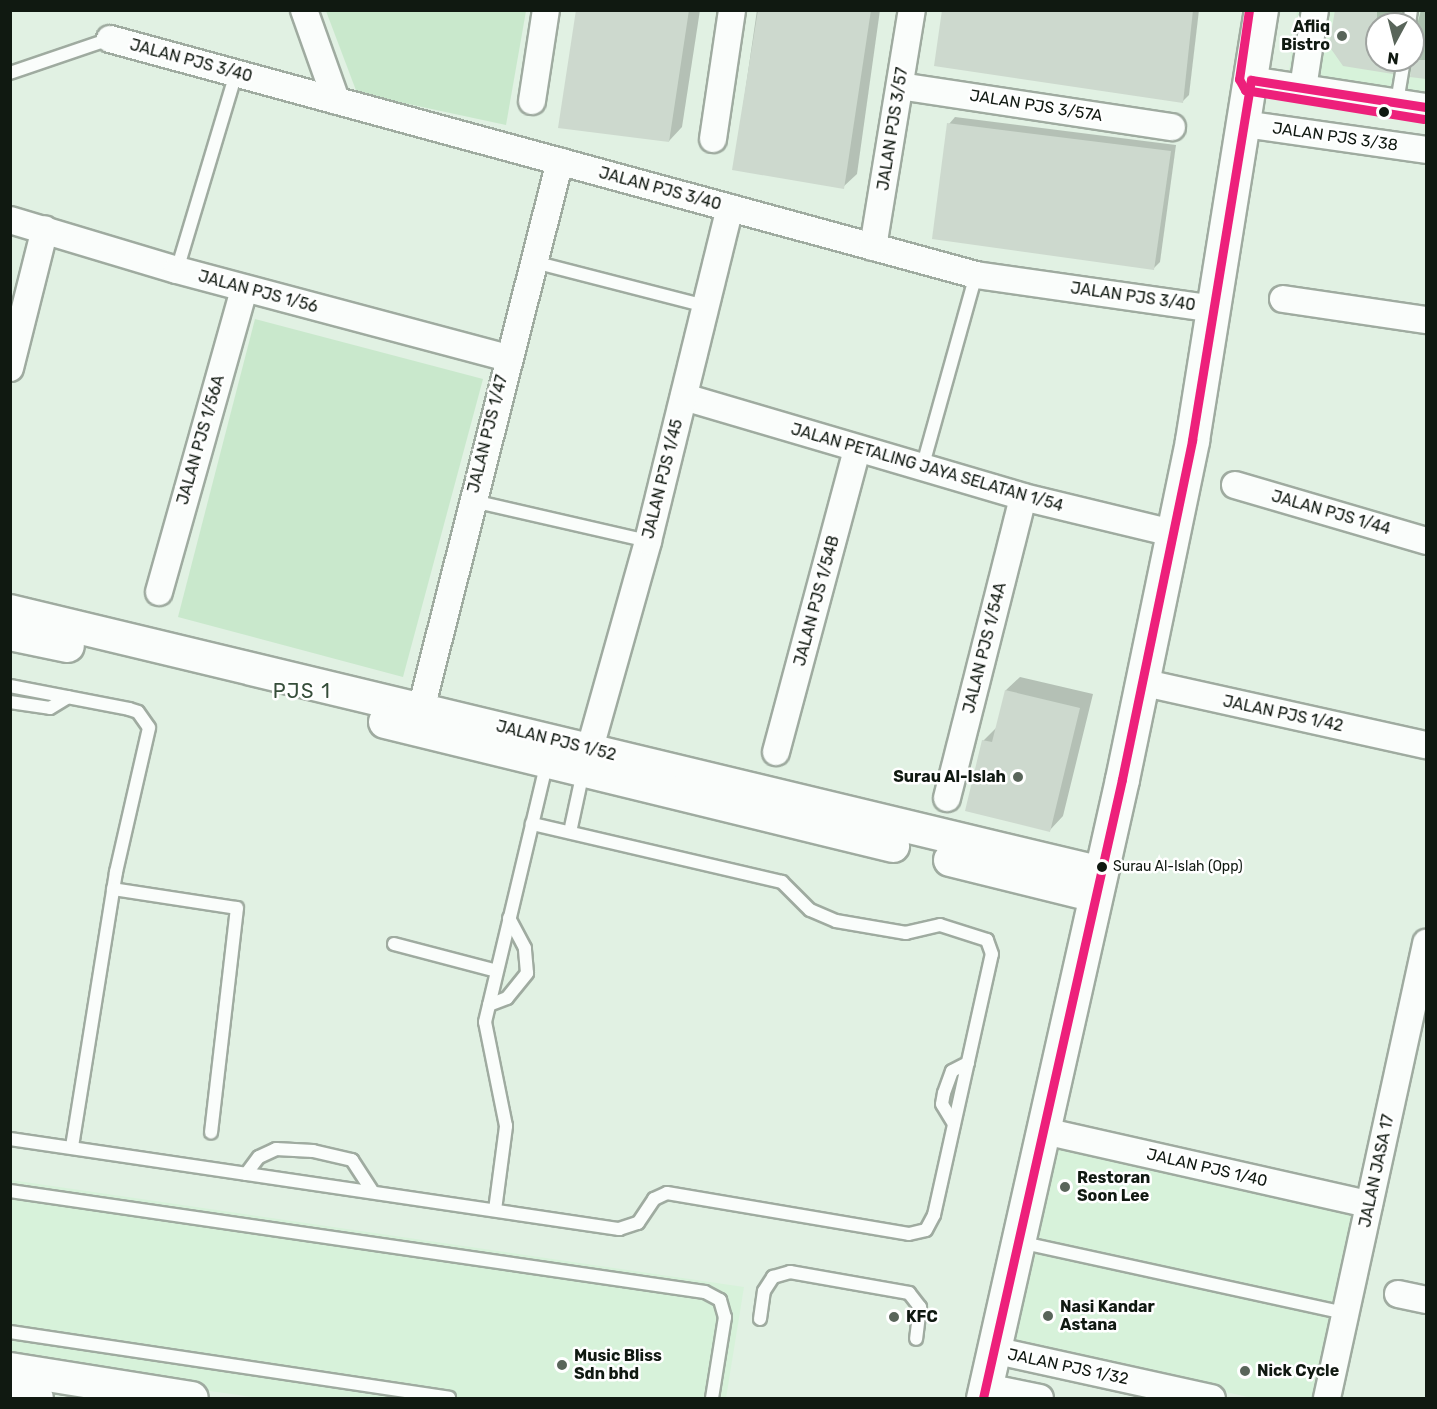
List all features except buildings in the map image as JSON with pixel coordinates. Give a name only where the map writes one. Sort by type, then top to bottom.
[{"type":"main road","points":[[984,1393],[1098,884],[1172,533],[1216,309],[1261,10]]},
{"type":"street","points":[[304,10],[336,100]]},
{"type":"street","points":[[532,101],[546,10]]},
{"type":"street","points":[[713,139],[732,10]]},
{"type":"street","name":"JALAN PJS 3/57","points":[[873,247],[912,10]]},
{"type":"street","points":[[1303,88],[1315,10]]},
{"type":"street","name":"JALAN PJS 3/40","points":[[110,39],[976,275],[1216,309]]},
{"type":"street","points":[[1251,80],[1426,106]]},
{"type":"street","name":"JALAN PJS 3/57A","points":[[900,86],[1172,127]]},
{"type":"street","name":"JALAN PJS 3/38","points":[[1244,124],[1426,150]]},
{"type":"street","name":"JALAN PJS 1/47","points":[[421,709],[471,501],[560,161]]},
{"type":"street","name":"JALAN PJS 1/45","points":[[586,760],[648,541],[730,208]]},
{"type":"street","name":"JALAN PJS 1/56","points":[[10,220],[243,289],[508,358]]},
{"type":"street","points":[[10,368],[45,229]]},
{"type":"street","name":"JALAN PJS 1/56A","points":[[159,592],[243,289]]},
{"type":"street","points":[[1283,299],[1426,320]]},
{"type":"street","name":"JALAN PETALING JAYA SELATAN 1/54","points":[[684,397],[857,450],[1023,497],[1172,533]]},
{"type":"street","name":"JALAN PJS 1/54B","points":[[776,752],[857,450]]},
{"type":"street","name":"JALAN PJS 1/44","points":[[1235,485],[1426,541]]},
{"type":"street","name":"JALAN PJS 1/54A","points":[[947,798],[1023,497]]},
{"type":"street","name":"JALAN PJS 1/52","points":[[10,611],[421,709],[550,751]]},
{"type":"street","name":"JALAN PJS 1/52","points":[[10,634],[550,751],[1098,884]]},
{"type":"street","name":"JALAN PJS 1/42","points":[[1141,682],[1426,745]]},
{"type":"street","name":"JALAN JASA 17","points":[[1327,1398],[1426,943]]},
{"type":"street","name":"JALAN PJS 1/40","points":[[1044,1131],[1369,1204]]},
{"type":"street","points":[[1398,1294],[1426,1300]]},
{"type":"street","name":"JALAN PJS 1/32","points":[[993,1350],[1212,1398]]},
{"type":"street","points":[[10,1369],[192,1398]]},
{"type":"street","points":[[984,1393],[1040,1398]]},
{"type":"street","points":[[10,1394],[37,1398]]},
{"type":"lane","points":[[10,73],[110,39]]},
{"type":"lane","points":[[1397,102],[1402,72]]},
{"type":"lane","points":[[177,270],[236,73]]},
{"type":"lane","points":[[534,262],[705,306]]},
{"type":"lane","points":[[922,468],[976,275]]},
{"type":"lane","points":[[471,501],[648,541]]},
{"type":"lane","points":[[10,686],[138,712],[149,728],[116,872],[72,1148]]},
{"type":"lane","points":[[10,702],[50,708],[68,697]]},
{"type":"lane","points":[[495,1210],[506,1126],[485,1022],[550,751]]},
{"type":"lane","points":[[570,832],[586,760]]},
{"type":"lane","points":[[10,1139],[619,1229],[638,1223],[654,1199],[667,1193],[909,1234],[926,1230],[934,1215],[992,954],[987,940],[940,925],[906,933],[836,921],[810,910],[782,882],[532,824]]},
{"type":"lane","points":[[113,889],[237,908],[211,1132]]},
{"type":"lane","points":[[489,1005],[507,998],[527,973],[525,948],[509,918]]},
{"type":"lane","points":[[394,944],[497,971]]},
{"type":"lane","points":[[246,1174],[258,1157],[276,1149],[313,1151],[352,1160],[372,1191]]},
{"type":"lane","points":[[10,1191],[705,1292],[720,1300],[724,1317],[712,1398]]},
{"type":"lane","points":[[1018,1242],[1346,1313]]},
{"type":"lane","points":[[760,1319],[764,1292],[773,1277],[790,1272],[909,1293],[920,1307],[916,1339]]},
{"type":"lane","points":[[10,1332],[449,1398]]},
{"type":"shaded area","points":[[326,11],[526,11],[506,125],[357,93]]},
{"type":"shaded area","points":[[1297,11],[1426,11],[1426,124],[1285,100]]},
{"type":"shaded area","points":[[255,319],[483,379],[403,677],[178,617]]},
{"type":"shaded area","points":[[1054,1147],[1358,1215],[1318,1398],[1253,1398],[1008,1345]]},
{"type":"shaded area","points":[[11,1180],[744,1287],[726,1398],[260,1398],[11,1363]]},
{"type":"transit line","points":[[1249,10],[1239,79],[1245,90],[1424,119]]},
{"type":"transit line","points":[[983,1398],[1122,779],[1192,440],[1251,80],[1426,107]]},
{"type":"place","name":"Afliq Bistro","points":[[1342,36]]},
{"type":"place","name":"Surau Al-Islah","points":[[1018,777]]},
{"type":"place","name":"Surau Al-Islah (Opp)","points":[[1102,867]]},
{"type":"place","name":"Restoran Soon Lee","points":[[1065,1187]]},
{"type":"place","name":"Nasi Kandar Astana","points":[[1048,1316]]},
{"type":"place","name":"KFC","points":[[894,1317]]},
{"type":"place","name":"Music Bliss Sdn bhd","points":[[562,1365]]},
{"type":"place","name":"Nick Cycle","points":[[1245,1371]]},
{"type":"district","name":"PJS 1","points":[[302,691]]}]
